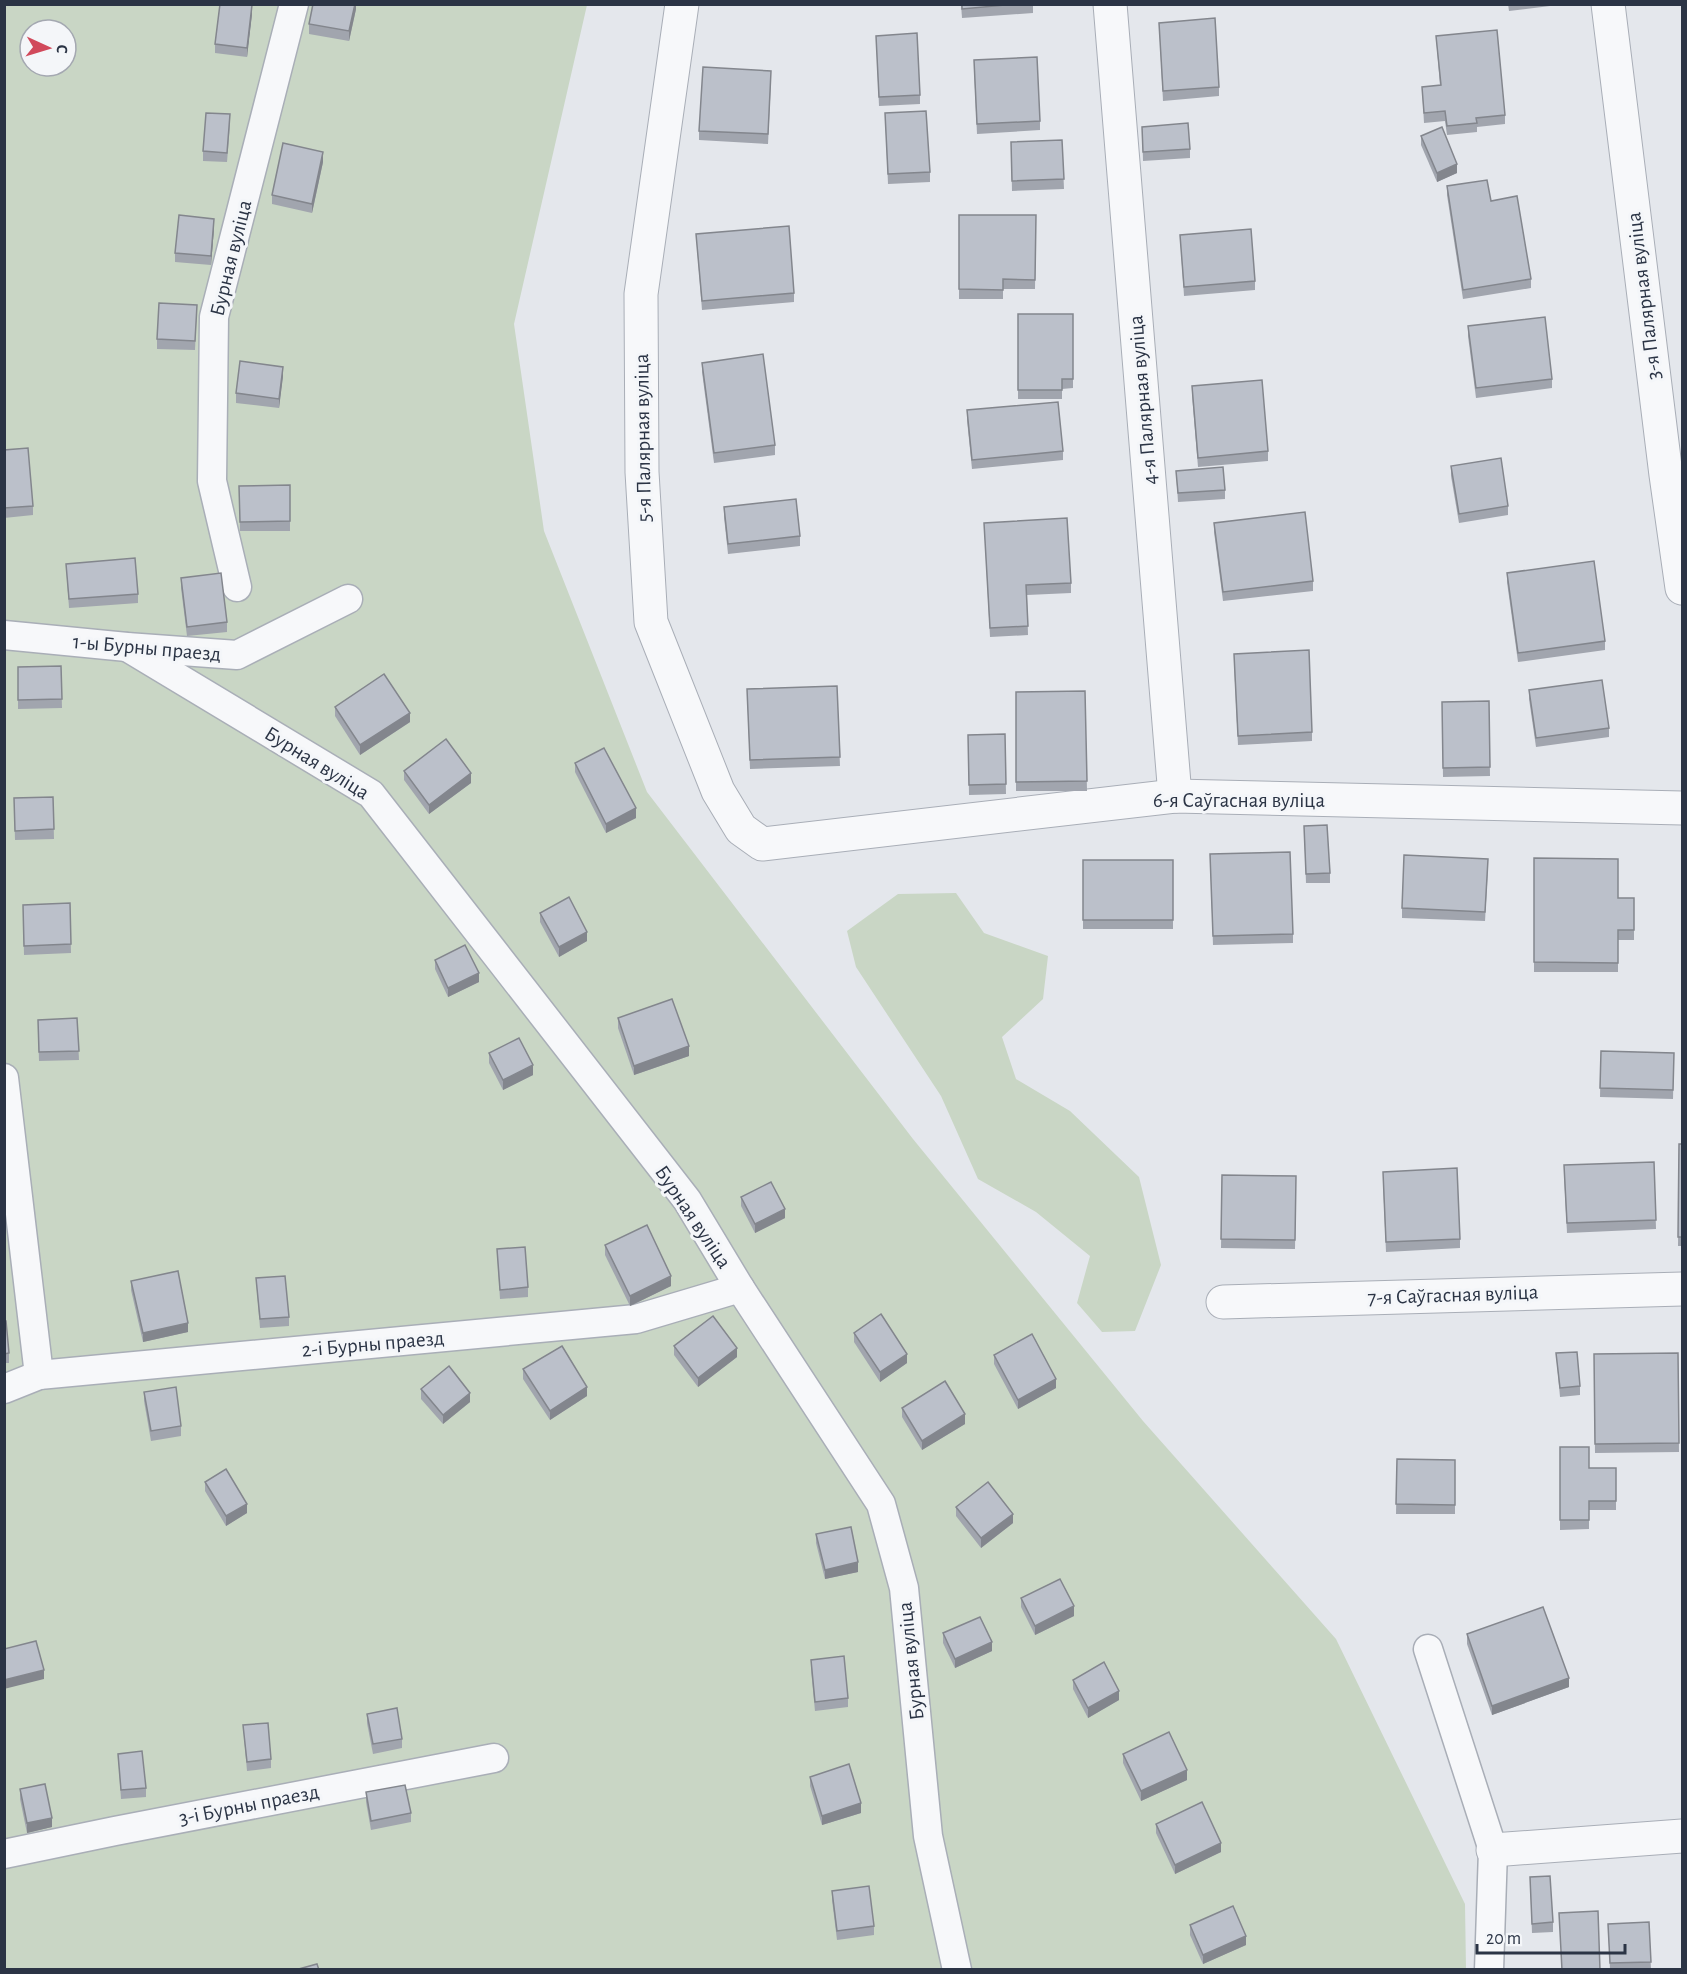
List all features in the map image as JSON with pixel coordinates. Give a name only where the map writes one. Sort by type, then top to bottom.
[{"type":"street","name":"5-я Палярная вуліца","points":[[682,4],[641,294],[642,472],[651,622],[717,791],[741,829],[762,843]]},
{"type":"street","name":"4-я Палярная вуліца","points":[[1110,4],[1175,796]]},
{"type":"street","name":"3-я Палярная вуліца","points":[[1608,4],[1664,463],[1683,588]]},
{"type":"street","name":"6-я Саўгасная вуліца","points":[[762,843],[1175,796],[1683,808]]},
{"type":"street","name":"7-я Саўгасная вуліца","points":[[1223,1302],[1683,1289]]},
{"type":"street","points":[[1493,1851],[1683,1836]]},
{"type":"lane","name":"Бурная вуліца","points":[[237,587],[212,481],[214,317],[294,4]]},
{"type":"lane","name":"1-ы Бурны праезд","points":[[4,635],[127,648],[237,655],[348,599]]},
{"type":"lane","name":"Бурная вуліца","points":[[127,648],[371,794],[687,1200],[740,1288],[881,1503],[904,1588],[928,1836],[957,1970]]},
{"type":"lane","points":[[4,1078],[39,1375]]},
{"type":"lane","name":"2-і Бурны праезд","points":[[4,1389],[39,1375],[636,1319],[740,1288]]},
{"type":"lane","points":[[1428,1649],[1493,1851],[1489,1970]]},
{"type":"lane","name":"3-і Бурны праезд","points":[[4,1854],[494,1758]]},
{"type":"green space","points":[[5,5],[587,5],[514,324],[544,531],[647,792],[913,1139],[1143,1421],[1336,1639],[1465,1904],[1466,1969],[5,1970]]},
{"type":"green space","points":[[956,893],[984,933],[1048,956],[1043,999],[1002,1037],[1016,1079],[1070,1111],[1139,1177],[1161,1265],[1135,1331],[1102,1332],[1077,1303],[1090,1256],[1036,1212],[978,1179],[941,1096],[856,967],[847,931],[898,894]]},
{"type":"building","points":[[220,4],[252,5],[247,48],[215,44]]},
{"type":"building","points":[[313,4],[355,4],[349,31],[309,24]]},
{"type":"building","points":[[962,4],[1016,4],[962,9]]},
{"type":"building","points":[[1215,18],[1219,87],[1163,91],[1159,23]]},
{"type":"building","points":[[1497,30],[1505,115],[1476,118],[1477,123],[1447,126],[1445,111],[1424,113],[1422,87],[1441,85],[1436,36]]},
{"type":"building","points":[[917,33],[920,95],[879,97],[876,36]]},
{"type":"building","points":[[1037,57],[1040,121],[977,124],[974,60]]},
{"type":"building","points":[[703,67],[771,71],[768,134],[699,131]]},
{"type":"building","points":[[926,111],[930,172],[888,174],[885,113]]},
{"type":"building","points":[[206,113],[230,114],[227,153],[203,151]]},
{"type":"building","points":[[1188,123],[1190,149],[1143,152],[1142,127]]},
{"type":"building","points":[[1442,127],[1457,164],[1437,173],[1421,136]]},
{"type":"building","points":[[1062,140],[1064,179],[1012,181],[1011,142]]},
{"type":"building","points":[[283,143],[323,152],[312,204],[272,195]]},
{"type":"building","points":[[1487,180],[1491,201],[1517,196],[1531,279],[1463,290],[1447,186]]},
{"type":"building","points":[[179,215],[214,219],[211,256],[175,253]]},
{"type":"building","points":[[959,215],[1036,215],[1035,280],[1003,279],[1003,290],[959,289]]},
{"type":"building","points":[[789,226],[794,293],[702,301],[696,234]]},
{"type":"building","points":[[1251,229],[1255,281],[1184,287],[1180,235]]},
{"type":"building","points":[[159,303],[197,305],[195,341],[157,339]]},
{"type":"building","points":[[1018,314],[1073,314],[1073,379],[1062,379],[1062,390],[1018,390]]},
{"type":"building","points":[[1545,317],[1552,379],[1476,388],[1468,326]]},
{"type":"building","points":[[763,354],[775,445],[714,453],[702,363]]},
{"type":"building","points":[[240,361],[283,367],[279,399],[236,393]]},
{"type":"building","points":[[1262,380],[1268,451],[1198,458],[1192,386]]},
{"type":"building","points":[[1058,402],[1063,451],[972,460],[967,410]]},
{"type":"building","points":[[28,448],[33,506],[4,508],[4,450]]},
{"type":"building","points":[[1501,458],[1508,506],[1459,514],[1451,466]]},
{"type":"building","points":[[1223,467],[1225,490],[1178,493],[1176,471]]},
{"type":"building","points":[[290,485],[290,521],[240,522],[239,486]]},
{"type":"building","points":[[796,499],[800,536],[728,544],[724,507]]},
{"type":"building","points":[[1305,512],[1313,581],[1223,592],[1214,523]]},
{"type":"building","points":[[1067,518],[1071,583],[1026,585],[1028,626],[990,628],[984,523]]},
{"type":"building","points":[[135,558],[138,594],[69,599],[66,564]]},
{"type":"building","points":[[1594,561],[1605,641],[1518,653],[1507,573]]},
{"type":"building","points":[[221,573],[227,622],[187,627],[181,578]]},
{"type":"building","points":[[1309,650],[1312,732],[1238,736],[1234,654]]},
{"type":"building","points":[[61,666],[62,699],[18,700],[18,667]]},
{"type":"building","points":[[384,674],[410,713],[360,745],[335,707]]},
{"type":"building","points":[[1602,680],[1609,728],[1536,738],[1529,690]]},
{"type":"building","points":[[837,686],[840,757],[750,760],[747,689]]},
{"type":"building","points":[[1085,691],[1087,781],[1016,782],[1016,692]]},
{"type":"building","points":[[1489,701],[1490,767],[1443,768],[1442,702]]},
{"type":"building","points":[[1005,734],[1006,784],[969,785],[968,735]]},
{"type":"building","points":[[446,739],[471,773],[429,805],[404,771]]},
{"type":"building","points":[[604,748],[636,808],[606,824],[575,763]]},
{"type":"building","points":[[53,797],[54,829],[15,831],[14,798]]},
{"type":"building","points":[[1327,825],[1330,873],[1306,874],[1304,826]]},
{"type":"building","points":[[1290,852],[1293,934],[1213,936],[1210,854]]},
{"type":"building","points":[[1404,855],[1488,859],[1485,912],[1402,908]]},
{"type":"building","points":[[1534,858],[1618,859],[1618,898],[1634,898],[1634,930],[1618,930],[1618,963],[1534,962]]},
{"type":"building","points":[[1083,860],[1173,860],[1173,920],[1083,920]]},
{"type":"building","points":[[569,897],[587,932],[559,947],[540,913]]},
{"type":"building","points":[[70,903],[71,944],[24,946],[23,905]]},
{"type":"building","points":[[465,945],[479,973],[448,988],[435,960]]},
{"type":"building","points":[[672,999],[689,1046],[634,1066],[618,1018]]},
{"type":"building","points":[[77,1018],[79,1051],[39,1052],[38,1020]]},
{"type":"building","points":[[519,1038],[533,1065],[503,1080],[489,1053]]},
{"type":"building","points":[[1601,1051],[1674,1053],[1673,1090],[1600,1088]]},
{"type":"building","points":[[1679,1144],[1683,1144],[1683,1237],[1678,1237]]},
{"type":"building","points":[[1654,1162],[1656,1220],[1567,1223],[1564,1165]]},
{"type":"building","points":[[1457,1168],[1460,1239],[1386,1242],[1383,1172]]},
{"type":"building","points":[[1222,1175],[1296,1176],[1295,1240],[1221,1239]]},
{"type":"building","points":[[771,1182],[785,1209],[755,1224],[741,1197]]},
{"type":"building","points":[[647,1225],[671,1276],[630,1296],[605,1245]]},
{"type":"building","points":[[525,1247],[528,1287],[500,1290],[497,1249]]},
{"type":"building","points":[[178,1271],[188,1323],[143,1333],[131,1281]]},
{"type":"building","points":[[285,1276],[289,1317],[260,1319],[256,1278]]},
{"type":"building","points":[[881,1314],[907,1354],[880,1372],[854,1333]]},
{"type":"building","points":[[713,1316],[737,1348],[698,1378],[674,1346]]},
{"type":"building","points":[[4,1321],[6,1321],[9,1353],[4,1354]]},
{"type":"building","points":[[1032,1334],[1056,1379],[1018,1400],[994,1355]]},
{"type":"building","points":[[562,1346],[587,1387],[550,1411],[523,1369]]},
{"type":"building","points":[[1577,1352],[1580,1386],[1560,1388],[1556,1353]]},
{"type":"building","points":[[1678,1353],[1679,1443],[1595,1444],[1594,1354]]},
{"type":"building","points":[[449,1366],[470,1393],[443,1415],[421,1389]]},
{"type":"building","points":[[945,1381],[965,1414],[922,1441],[902,1408]]},
{"type":"building","points":[[176,1387],[181,1426],[151,1431],[144,1392]]},
{"type":"building","points":[[1560,1447],[1589,1447],[1589,1468],[1616,1468],[1616,1501],[1589,1501],[1589,1520],[1560,1520]]},
{"type":"building","points":[[1397,1459],[1455,1460],[1455,1505],[1396,1504]]},
{"type":"building","points":[[226,1469],[247,1504],[226,1516],[205,1482]]},
{"type":"building","points":[[988,1482],[1013,1514],[981,1538],[956,1507]]},
{"type":"building","points":[[851,1527],[858,1562],[825,1570],[816,1534]]},
{"type":"building","points":[[1060,1579],[1074,1606],[1035,1626],[1021,1598]]},
{"type":"building","points":[[1543,1607],[1569,1678],[1492,1706],[1467,1634]]},
{"type":"building","points":[[980,1617],[992,1642],[955,1659],[943,1633]]},
{"type":"building","points":[[36,1641],[44,1670],[4,1680],[4,1649]]},
{"type":"building","points":[[844,1656],[848,1698],[815,1702],[811,1660]]},
{"type":"building","points":[[1104,1662],[1119,1691],[1088,1708],[1073,1680]]},
{"type":"building","points":[[397,1708],[402,1739],[373,1744],[367,1714]]},
{"type":"building","points":[[268,1723],[271,1759],[247,1762],[243,1725]]},
{"type":"building","points":[[1169,1732],[1187,1770],[1141,1791],[1123,1754]]},
{"type":"building","points":[[142,1751],[146,1788],[121,1790],[118,1754]]},
{"type":"building","points":[[849,1764],[861,1803],[822,1816],[810,1777]]},
{"type":"building","points":[[45,1784],[52,1818],[27,1823],[20,1789]]},
{"type":"building","points":[[405,1785],[411,1813],[371,1821],[366,1792]]},
{"type":"building","points":[[1202,1802],[1221,1843],[1175,1865],[1156,1824]]},
{"type":"building","points":[[1550,1876],[1553,1922],[1532,1924],[1530,1877]]},
{"type":"building","points":[[869,1886],[874,1926],[837,1931],[832,1891]]},
{"type":"building","points":[[1233,1906],[1246,1936],[1203,1955],[1190,1925]]},
{"type":"building","points":[[1598,1911],[1600,1970],[1562,1970],[1559,1913]]},
{"type":"building","points":[[1649,1922],[1651,1962],[1610,1963],[1608,1924]]},
{"type":"building","points":[[317,1964],[319,1970],[295,1970]]}]
